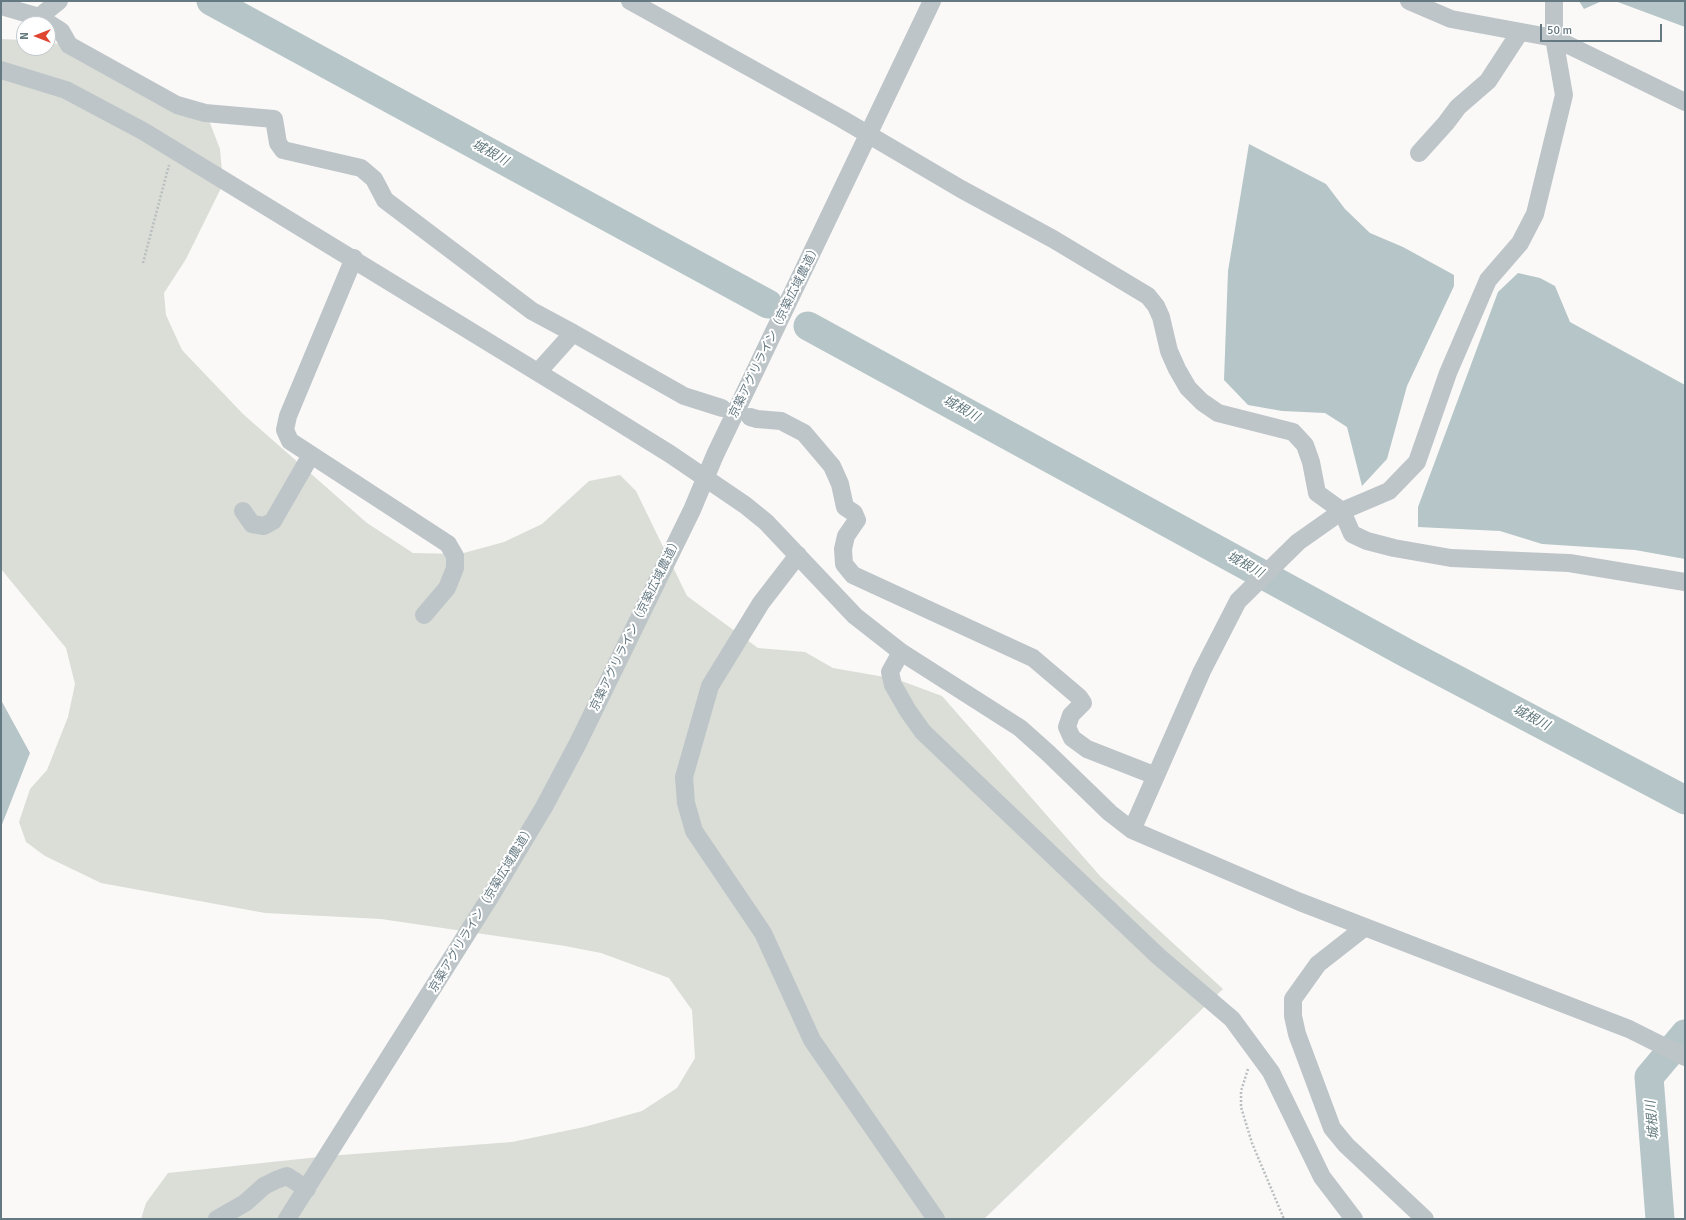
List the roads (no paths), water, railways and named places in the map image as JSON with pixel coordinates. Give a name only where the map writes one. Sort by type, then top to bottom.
[{"type":"street","points":[[40,16],[59,1]]},
{"type":"street","points":[[630,1],[1052,239],[1148,296],[1156,306],[1161,316],[1169,351],[1188,388],[1202,402],[1218,412],[1293,432],[1305,445],[1311,462],[1317,493],[1342,511],[1352,534],[1367,541],[1394,548],[1451,558],[1569,563],[1685,582]]},
{"type":"street","name":"京築アグリライン（京築広域農道）","points":[[287,1219],[424,1005],[544,807],[578,743],[706,479],[718,449],[932,1]]},
{"type":"street","points":[[1409,1],[1451,19],[1554,38],[1685,102]]},
{"type":"street","points":[[1132,830],[1202,671],[1238,601],[1298,542],[1342,511],[1389,490],[1417,462],[1448,374],[1488,280],[1520,243],[1535,214],[1564,95],[1554,38],[1554,1]]},
{"type":"street","points":[[1,6],[36,16]]},
{"type":"street","points":[[56,28],[61,31],[69,45],[177,106],[205,113],[274,119],[278,142],[283,150],[361,168],[374,179],[385,200],[532,311],[684,396],[722,408]]},
{"type":"street","points":[[1419,153],[1458,107],[1488,81],[1520,32]]},
{"type":"street","points":[[1,70],[66,90],[143,131],[173,151],[354,258],[664,450],[745,504],[766,522],[855,616],[901,652],[1020,728],[1110,813],[1132,830],[1364,928],[1629,1029],[1685,1057]]},
{"type":"street","points":[[354,258],[288,416],[285,430],[290,441],[448,544],[455,556],[454,568],[447,588],[424,615]]},
{"type":"street","points":[[538,372],[573,334]]},
{"type":"street","points":[[750,417],[781,421],[804,433],[832,466],[840,484],[845,507],[854,513],[857,520],[846,536],[843,550],[844,564],[853,575],[1033,658],[1079,697],[1082,703],[1071,715],[1067,727],[1072,738],[1087,749],[1156,776]]},
{"type":"street","points":[[243,511],[252,524],[264,526],[273,521],[311,455]]},
{"type":"street","points":[[798,555],[762,603],[710,686],[684,777],[686,803],[694,831],[763,932],[812,1040],[936,1219]]},
{"type":"street","points":[[901,652],[890,672],[893,685],[908,711],[923,732],[1158,956],[1232,1019],[1272,1072],[1322,1177],[1354,1219]]},
{"type":"street","points":[[1364,928],[1318,964],[1293,999],[1293,1016],[1297,1034],[1332,1128],[1346,1145],[1425,1219]]},
{"type":"street","points":[[217,1219],[245,1203],[264,1186],[287,1176],[307,1189]]},
{"type":"waterway","name":"城根川","points":[[211,1],[768,304]]},
{"type":"waterway","name":"城根川","points":[[808,326],[1408,654],[1685,800]]},
{"type":"waterway","name":"城根川","points":[[1660,1219],[1649,1077],[1685,1034]]}]
